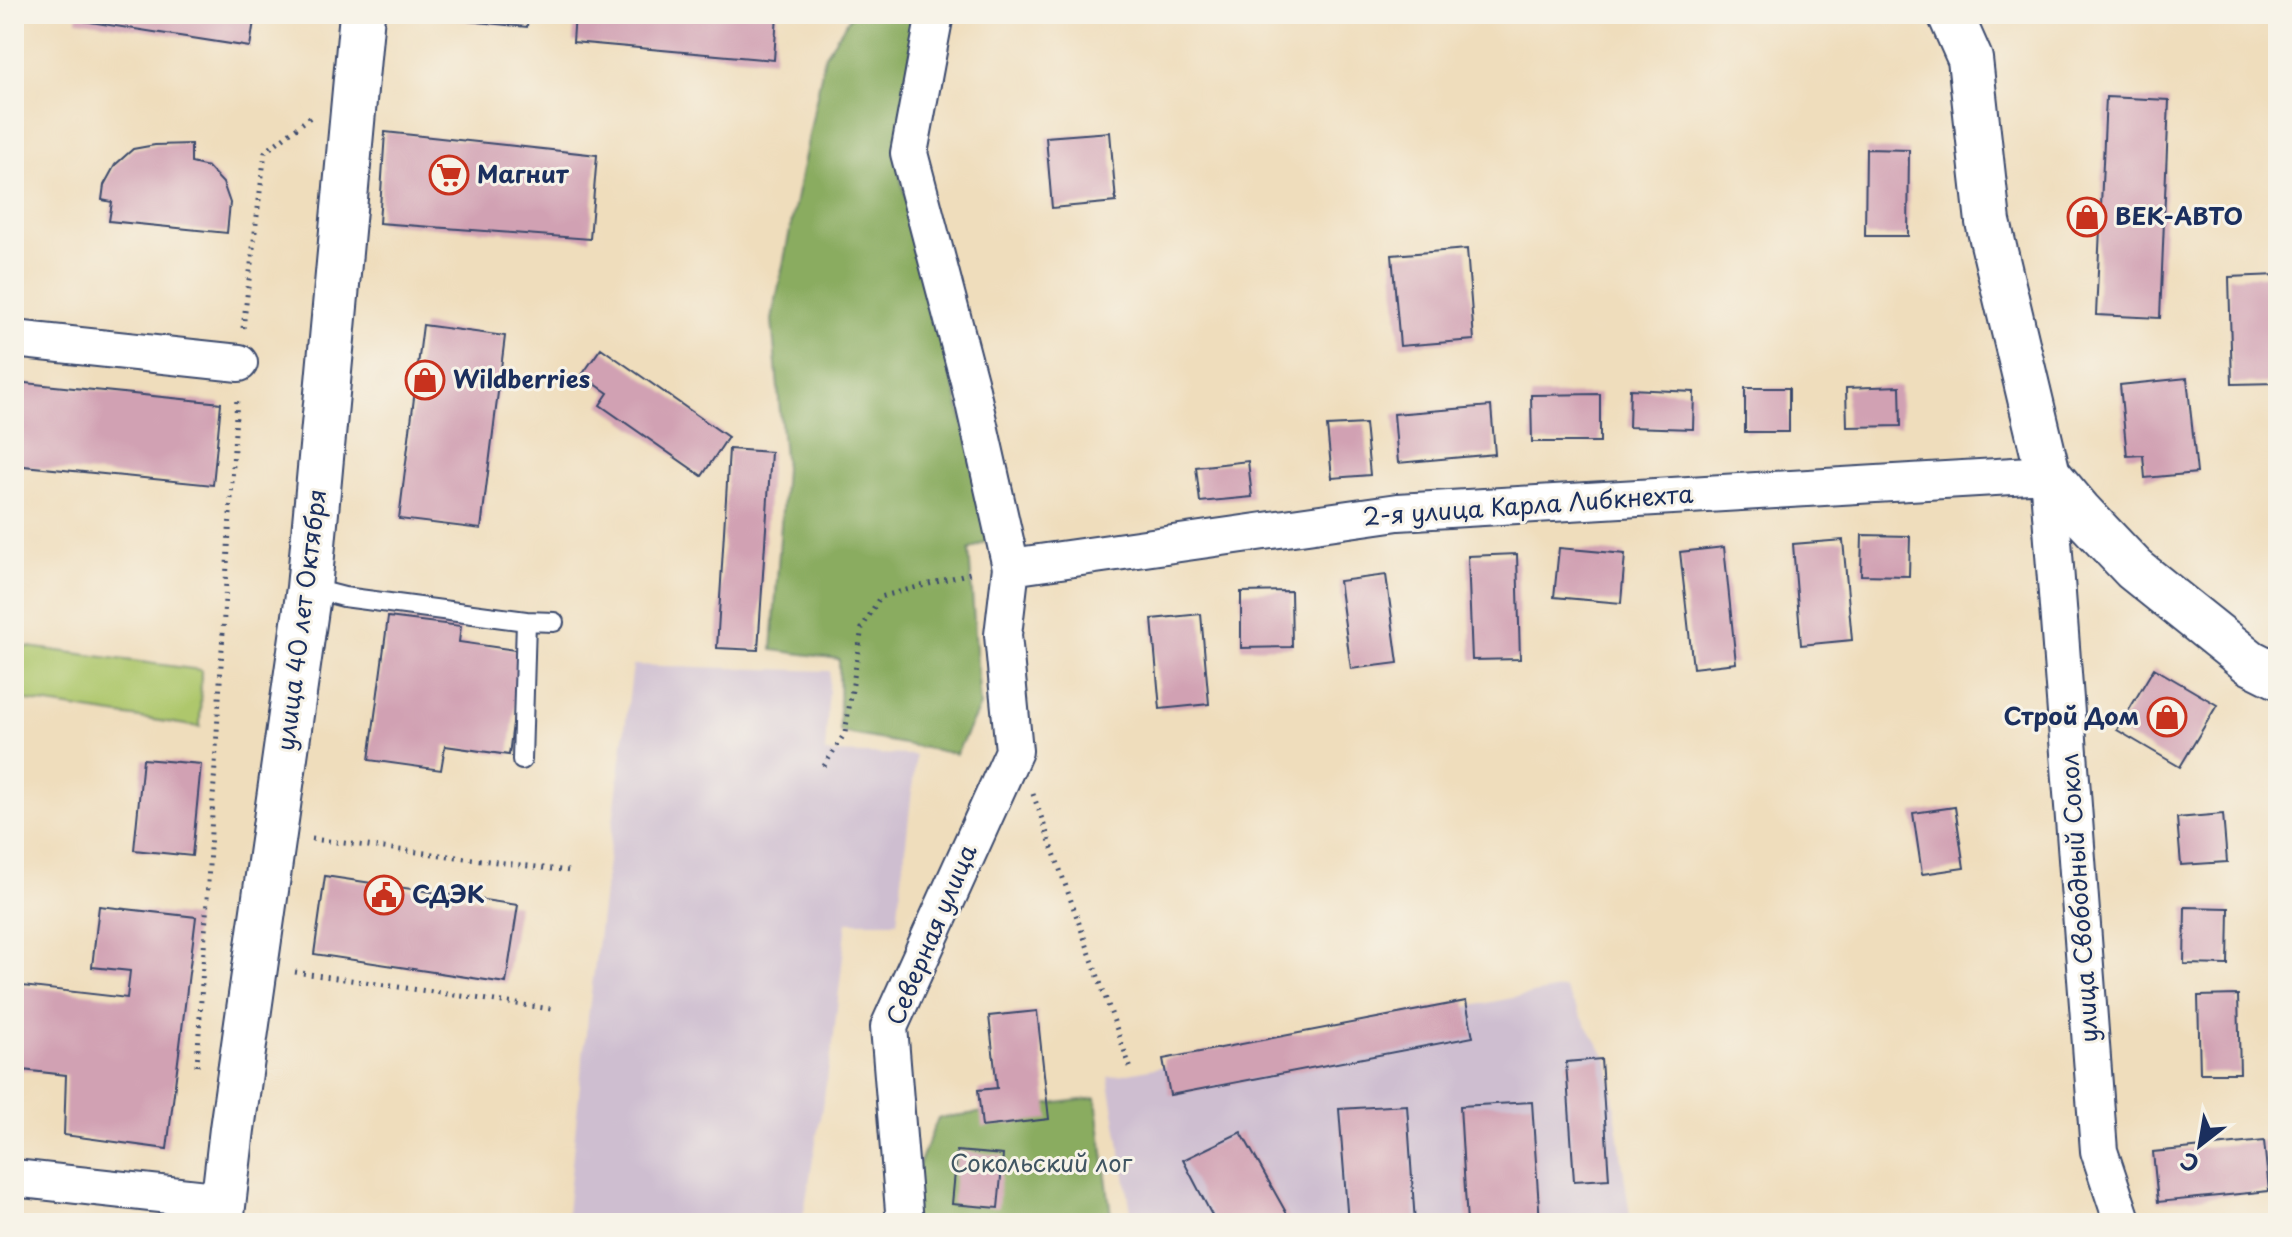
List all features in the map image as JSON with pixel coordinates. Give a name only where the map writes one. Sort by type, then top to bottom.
[{"type":"street","name":"улица 40 лет Октября","points":[[223,1212],[309,588],[362,14]]},
{"type":"street","points":[[935,14],[909,153],[969,381],[995,569],[1014,751]]},
{"type":"street","points":[[1950,14],[1970,59],[1988,222],[2048,474],[2134,569],[2250,662],[2278,676]]},
{"type":"street","points":[[14,339],[239,363]]},
{"type":"street","name":"2-я улица Карла Либкнехта","points":[[995,569],[1398,512],[2048,474]]},
{"type":"street","name":"улица Свободный Сокол","points":[[2048,474],[2099,1151],[2123,1223]]},
{"type":"street","name":"Северная улица","points":[[905,1223],[889,1027],[1014,751]]},
{"type":"street","points":[[14,1178],[223,1212]]},
{"type":"lane","points":[[309,588],[344,597],[554,622]]},
{"type":"lane","points":[[522,760],[526,621]]},
{"type":"path","points":[[196,1078],[239,363],[265,152],[313,115]]},
{"type":"path","points":[[824,766],[845,733],[862,628],[880,597],[995,569]]},
{"type":"path","points":[[1014,751],[1043,817],[1132,1072]]},
{"type":"path","points":[[308,838],[569,871]]},
{"type":"path","points":[[291,972],[551,1009]]},
{"type":"shaded area","points":[[633,665],[830,671],[825,753],[916,755],[897,922],[847,922],[833,1043],[802,1223],[566,1223],[582,1064]]},
{"type":"shaded area","points":[[1564,988],[1608,1060],[1631,1223],[1133,1223],[1108,1077]]},
{"type":"green space","points":[[852,14],[912,14],[915,26],[895,156],[993,538],[969,550],[980,706],[956,754],[840,732],[839,659],[772,650],[785,468],[772,320],[825,55]]},
{"type":"green space","points":[[14,645],[201,670],[200,727],[14,699]]},
{"type":"green space","name":"Сокольский лог","points":[[1096,1098],[1112,1223],[895,1223],[938,1118]]},
{"type":"building","points":[[78,14],[255,14],[250,47],[77,20]]},
{"type":"building","points":[[429,14],[528,14],[527,27],[429,17]]},
{"type":"building","points":[[575,14],[777,14],[774,60],[573,42]]},
{"type":"building","points":[[2106,97],[2169,100],[2160,318],[2096,315]]},
{"type":"building","points":[[385,132],[597,155],[590,239],[379,223]]},
{"type":"building","points":[[1110,132],[1116,202],[1052,208],[1046,137]]},
{"type":"building","points":[[191,144],[191,163],[208,167],[223,183],[230,203],[227,233],[109,221],[112,202],[102,200],[104,185],[115,165],[133,149]]},
{"type":"building","points":[[1866,149],[1909,150],[1908,236],[1865,236]]},
{"type":"building","points":[[1467,249],[1474,340],[1400,346],[1392,255]]},
{"type":"building","points":[[2278,275],[2278,383],[2232,384],[2229,277]]},
{"type":"building","points":[[423,325],[505,336],[481,529],[399,519]]},
{"type":"building","points":[[601,348],[728,437],[702,476],[600,405],[608,393],[582,375]]},
{"type":"building","points":[[2187,378],[2197,473],[2145,478],[2143,455],[2127,456],[2120,385]]},
{"type":"building","points":[[15,382],[221,403],[213,485],[14,465]]},
{"type":"building","points":[[1900,386],[1901,426],[1847,427],[1846,388]]},
{"type":"building","points":[[1745,388],[1789,388],[1789,432],[1745,432]]},
{"type":"building","points":[[1630,389],[1694,392],[1693,429],[1629,427]]},
{"type":"building","points":[[1600,394],[1600,442],[1532,442],[1531,395]]},
{"type":"building","points":[[1491,406],[1495,454],[1398,463],[1394,414]]},
{"type":"building","points":[[1365,424],[1370,475],[1332,478],[1327,426]]},
{"type":"building","points":[[729,449],[771,452],[758,650],[717,648]]},
{"type":"building","points":[[1248,461],[1252,497],[1200,502],[1196,467]]},
{"type":"building","points":[[1862,535],[1910,536],[1909,576],[1861,575]]},
{"type":"building","points":[[1843,540],[1852,640],[1801,645],[1793,544]]},
{"type":"building","points":[[1724,547],[1736,663],[1693,668],[1680,552]]},
{"type":"building","points":[[1559,548],[1625,554],[1621,603],[1554,597]]},
{"type":"building","points":[[1517,554],[1520,659],[1472,660],[1468,556]]},
{"type":"building","points":[[1386,575],[1398,663],[1351,669],[1339,581]]},
{"type":"building","points":[[1291,591],[1292,647],[1241,648],[1241,592]]},
{"type":"building","points":[[1201,614],[1209,704],[1160,709],[1152,619]]},
{"type":"building","points":[[388,617],[461,626],[459,642],[522,651],[509,755],[445,746],[441,770],[369,760]]},
{"type":"building","name":"Строй Дом","points":[[2154,668],[2217,705],[2180,767],[2117,730]]},
{"type":"building","points":[[143,759],[201,764],[192,856],[134,850]]},
{"type":"building","points":[[1955,807],[1964,868],[1922,874],[1913,813]]},
{"type":"building","points":[[2223,814],[2227,862],[2181,865],[2177,818]]},
{"type":"building","points":[[325,876],[518,905],[506,983],[314,954]]},
{"type":"building","points":[[99,906],[196,917],[167,1149],[64,1135],[66,1075],[14,1069],[14,985],[127,998],[130,971],[92,967]]},
{"type":"building","points":[[2185,907],[2229,908],[2228,965],[2184,964]]},
{"type":"building","points":[[2238,995],[2240,1073],[2200,1073],[2198,996]]},
{"type":"building","points":[[1466,1001],[1473,1037],[1170,1095],[1163,1059]]},
{"type":"building","points":[[1037,1011],[1049,1119],[982,1127],[978,1090],[997,1088],[989,1016]]},
{"type":"building","points":[[1601,1059],[1609,1179],[1574,1181],[1566,1062]]},
{"type":"building","points":[[1532,1102],[1540,1223],[1467,1223],[1460,1106]]},
{"type":"building","points":[[1407,1105],[1415,1223],[1348,1223],[1339,1109]]},
{"type":"building","points":[[1241,1132],[1292,1223],[1216,1223],[1183,1160]]},
{"type":"building","points":[[2264,1141],[2269,1191],[2158,1202],[2153,1152]]},
{"type":"building","points":[[957,1151],[1003,1155],[998,1208],[952,1204]]},
{"type":"place","name":"Магнит","points":[[449,175]]},
{"type":"place","name":"ВЕК-АВТО","points":[[2087,217]]},
{"type":"place","name":"Wildberries","points":[[425,380]]},
{"type":"place","name":"Строй Дом","points":[[2167,717]]},
{"type":"place","name":"СДЭК","points":[[384,895]]}]
